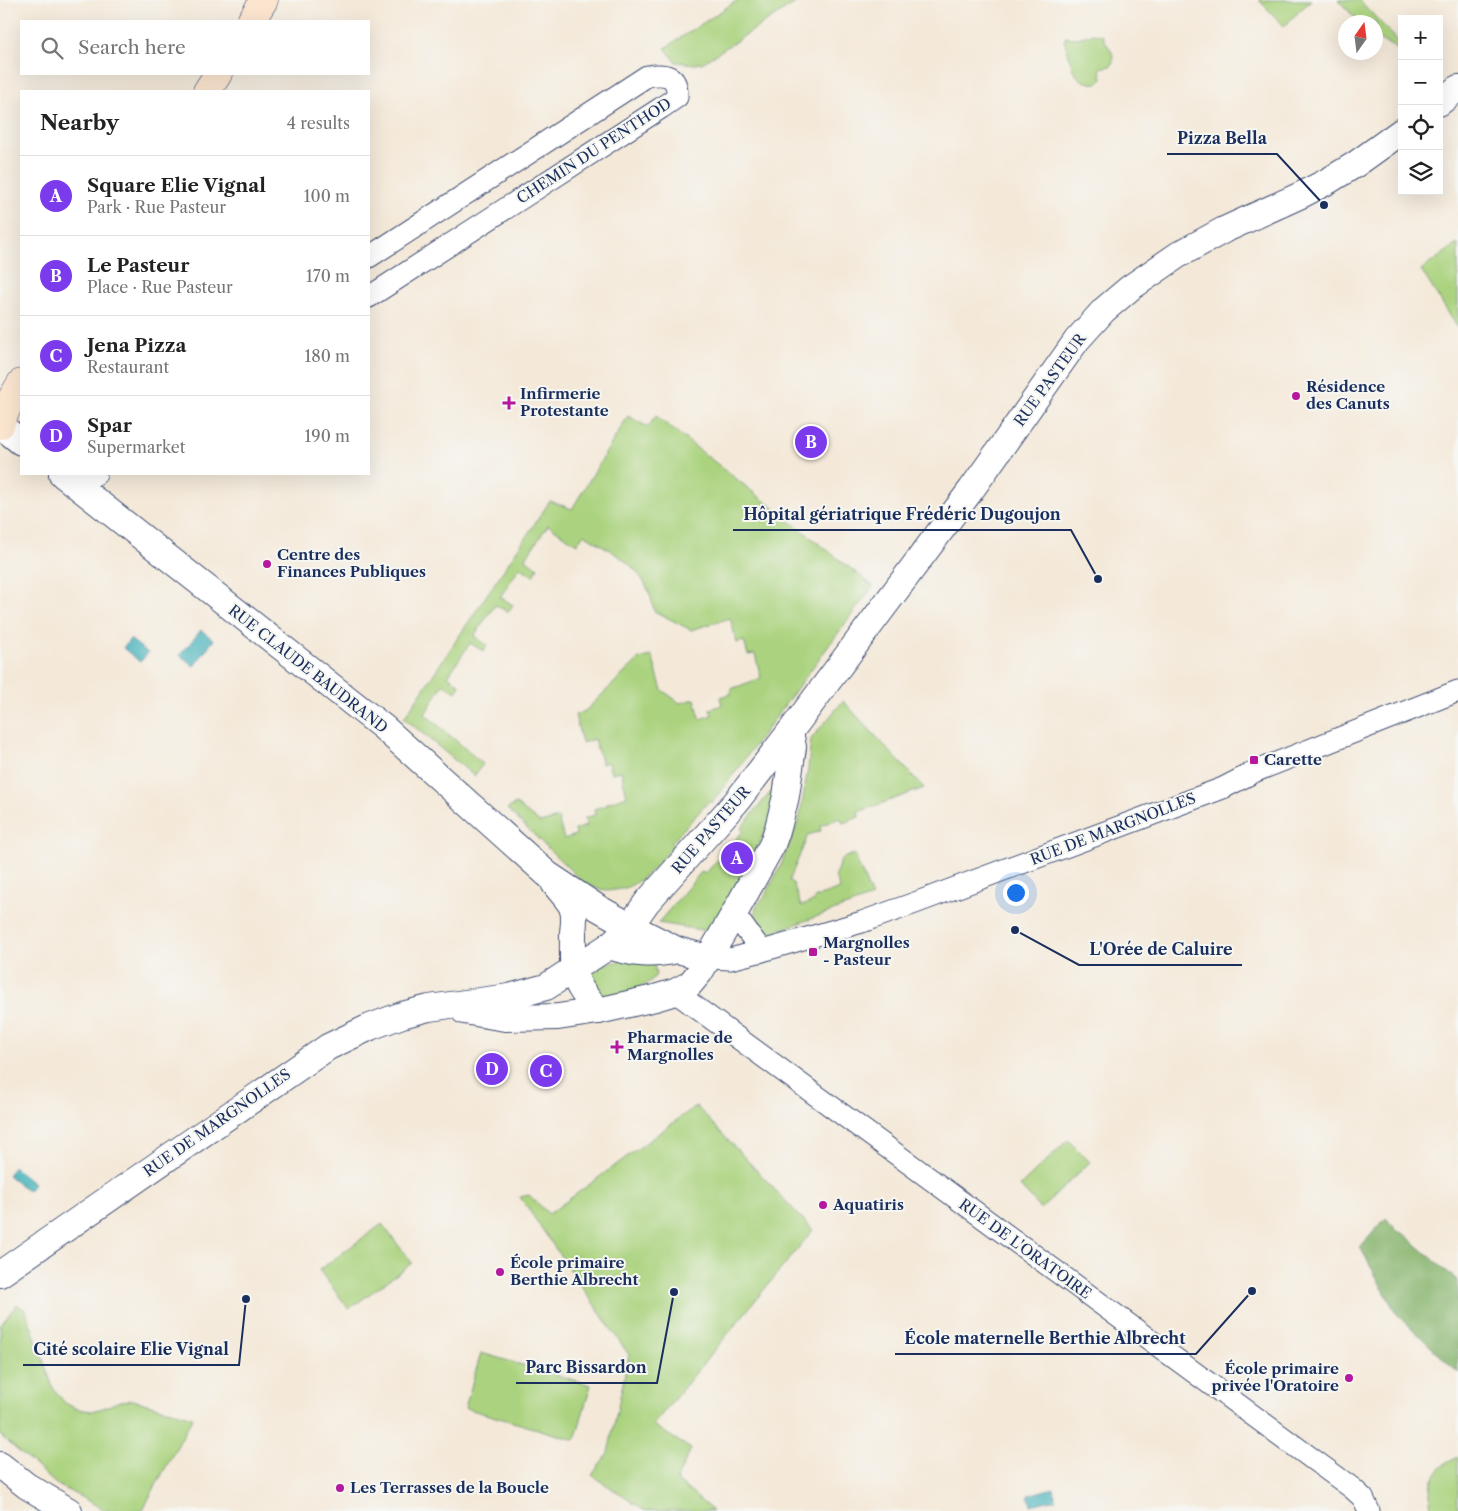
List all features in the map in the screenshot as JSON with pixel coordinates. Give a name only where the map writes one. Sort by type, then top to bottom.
[{"type":"main road","points":[[252,20],[264,0]]},
{"type":"main road","points":[[208,90],[217,75]]},
{"type":"main road","points":[[0,425],[8,404],[20,385]]},
{"type":"street","name":"CHEMIN DU PENTHOD","points":[[370,256],[647,76],[661,74],[672,78],[677,86],[677,97],[661,108],[370,296]]},
{"type":"street","points":[[1443,100],[1458,88]]},
{"type":"street","name":"RUE PASTEUR","points":[[630,926],[647,902],[736,802],[790,732],[965,498],[1077,340],[1104,310],[1130,288],[1178,255],[1224,230],[1328,181],[1362,160],[1398,134]]},
{"type":"street","points":[[0,425],[20,441]]},
{"type":"street","name":"RUE CLAUDE BAUDRAND","points":[[78,478],[382,727],[547,874],[598,908],[630,926]]},
{"type":"street","name":"RUE DE MARGNOLLES","points":[[0,1274],[293,1069],[328,1047],[370,1027],[402,1015],[429,1008],[509,997],[546,986],[609,946],[630,926],[676,950],[708,958],[730,959],[844,927],[924,900],[1223,788],[1256,771],[1458,691]]},
{"type":"street","points":[[708,958],[762,863],[778,828],[786,796],[793,747],[790,732]]},
{"type":"street","name":"RUE CLAUDE BAUDRAND","points":[[547,874],[572,906],[574,924],[573,970]]},
{"type":"street","points":[[734,914],[762,951]]},
{"type":"street","name":"RUE DE MARGNOLLES","points":[[609,946],[627,951],[654,954],[676,950]]},
{"type":"street","name":"RUE DE MARGNOLLES","points":[[450,1006],[472,1014],[505,1018],[558,1017],[598,1011],[675,992],[690,984],[708,958]]},
{"type":"street","points":[[573,970],[583,994],[598,1011]]},
{"type":"street","name":"RUE DE L'ORATOIRE","points":[[675,992],[1352,1488],[1363,1498],[1369,1511]]},
{"type":"street","points":[[0,1465],[27,1486],[69,1511]]},
{"type":"green space","points":[[738,0],[800,0],[702,63],[676,62],[665,48]]},
{"type":"green space","points":[[1259,0],[1311,0],[1284,26]]},
{"type":"green space","points":[[1338,0],[1359,0],[1373,15],[1352,15]]},
{"type":"green space","points":[[1383,25],[1398,41],[1398,50],[1383,41]]},
{"type":"green space","points":[[1092,34],[1102,35],[1113,57],[1111,66],[1100,68],[1102,79],[1094,83],[1079,78],[1072,66],[1064,40],[1066,37],[1077,38]]},
{"type":"green space","points":[[1458,243],[1458,328],[1421,270]]},
{"type":"green space","points":[[628,416],[648,427],[656,416],[873,586],[712,803],[709,801],[671,843],[673,846],[645,876],[624,888],[612,890],[599,889],[584,883],[507,809],[516,804],[540,823],[558,818],[564,839],[576,835],[575,830],[586,826],[585,818],[595,815],[594,809],[627,796],[621,771],[611,773],[608,762],[602,764],[594,739],[582,743],[575,715],[585,711],[639,659],[652,656],[662,690],[680,703],[695,699],[700,719],[712,715],[710,709],[722,705],[720,697],[731,694],[731,689],[761,678],[755,654],[748,655],[744,641],[737,643],[730,618],[691,630],[654,611],[645,584],[638,573],[619,556],[584,534],[577,544],[548,525],[525,559],[538,568],[533,576],[520,567],[500,597],[513,605],[508,612],[495,605],[474,636],[487,645],[483,651],[470,643],[448,676],[460,685],[456,692],[443,684],[425,714],[483,764],[474,776],[404,718],[550,501],[572,509]]},
{"type":"green space","points":[[843,701],[924,788],[858,812],[859,817],[843,823],[840,818],[820,826],[821,831],[808,835],[789,881],[793,883],[801,906],[815,901],[814,898],[840,889],[835,876],[841,859],[854,854],[872,897],[774,932],[765,933],[757,923],[756,906],[765,896],[781,865],[799,820],[811,739]]},
{"type":"green space","points":[[773,789],[777,789],[771,819],[735,895],[708,931],[658,923],[702,871],[706,873],[743,831],[741,828]]},
{"type":"green space","points":[[626,960],[654,964],[656,975],[646,985],[623,994],[601,995],[588,979],[590,974],[603,965]]},
{"type":"green space","points":[[696,1106],[813,1230],[653,1425],[691,1449],[676,1480],[713,1511],[645,1511],[592,1475],[608,1453],[629,1355],[520,1197],[529,1195],[549,1214]]},
{"type":"green space","points":[[1068,1140],[1090,1162],[1041,1209],[1020,1186]]},
{"type":"green space","points":[[1386,1218],[1397,1231],[1404,1234],[1458,1281],[1458,1373],[1396,1313],[1360,1247]]},
{"type":"green space","points":[[382,1224],[412,1263],[349,1309],[319,1270]]},
{"type":"green space","points":[[17,1304],[26,1311],[53,1388],[65,1403],[77,1409],[92,1411],[120,1401],[133,1400],[193,1417],[142,1511],[107,1511],[56,1484],[0,1435],[0,1326]]},
{"type":"green space","points":[[481,1353],[591,1385],[575,1440],[465,1408]]},
{"type":"green space","points":[[1458,1457],[1458,1511],[1432,1511],[1430,1494],[1434,1479],[1443,1466]]},
{"type":"water","points":[[201,630],[214,640],[194,666],[180,655]]},
{"type":"water","points":[[130,639],[148,653],[140,662],[123,648]]},
{"type":"water","points":[[14,1167],[34,1183],[28,1191],[8,1175]]},
{"type":"water","points":[[1053,1488],[1056,1499],[1031,1505],[1028,1495]]},
{"type":"place","name":"Pizza Bella","points":[[1324,205]]},
{"type":"place","name":"Résidence des Canuts","points":[[1296,396]]},
{"type":"place","name":"Infirmerie Protestante","points":[[509,403]]},
{"type":"place","name":"Le Pasteur","points":[[811,442]]},
{"type":"place","name":"Centre des Finances Publiques","points":[[267,564]]},
{"type":"place","name":"Hôpital gériatrique Frédéric Dugoujon","points":[[1098,579]]},
{"type":"place","name":"Carette","points":[[1254,760]]},
{"type":"place","name":"Square Elie Vignal","points":[[737,858]]},
{"type":"place","name":"L'Orée de Caluire","points":[[1015,930]]},
{"type":"place","name":"Margnolles - Pasteur","points":[[813,952]]},
{"type":"place","name":"Pharmacie de Margnolles","points":[[617,1047]]},
{"type":"place","name":"Spar","points":[[492,1069]]},
{"type":"place","name":"Jena Pizza","points":[[546,1071]]},
{"type":"place","name":"Aquatiris","points":[[823,1205]]},
{"type":"place","name":"École primaire Berthie Albrecht","points":[[500,1272]]},
{"type":"place","name":"École maternelle Berthie Albrecht","points":[[1252,1291]]},
{"type":"place","name":"Parc Bissardon","points":[[674,1292]]},
{"type":"place","name":"Cité scolaire Elie Vignal","points":[[246,1299]]},
{"type":"place","name":"École primaire privée l'Oratoire","points":[[1349,1378]]},
{"type":"place","name":"Les Terrasses de la Boucle","points":[[340,1488]]}]
